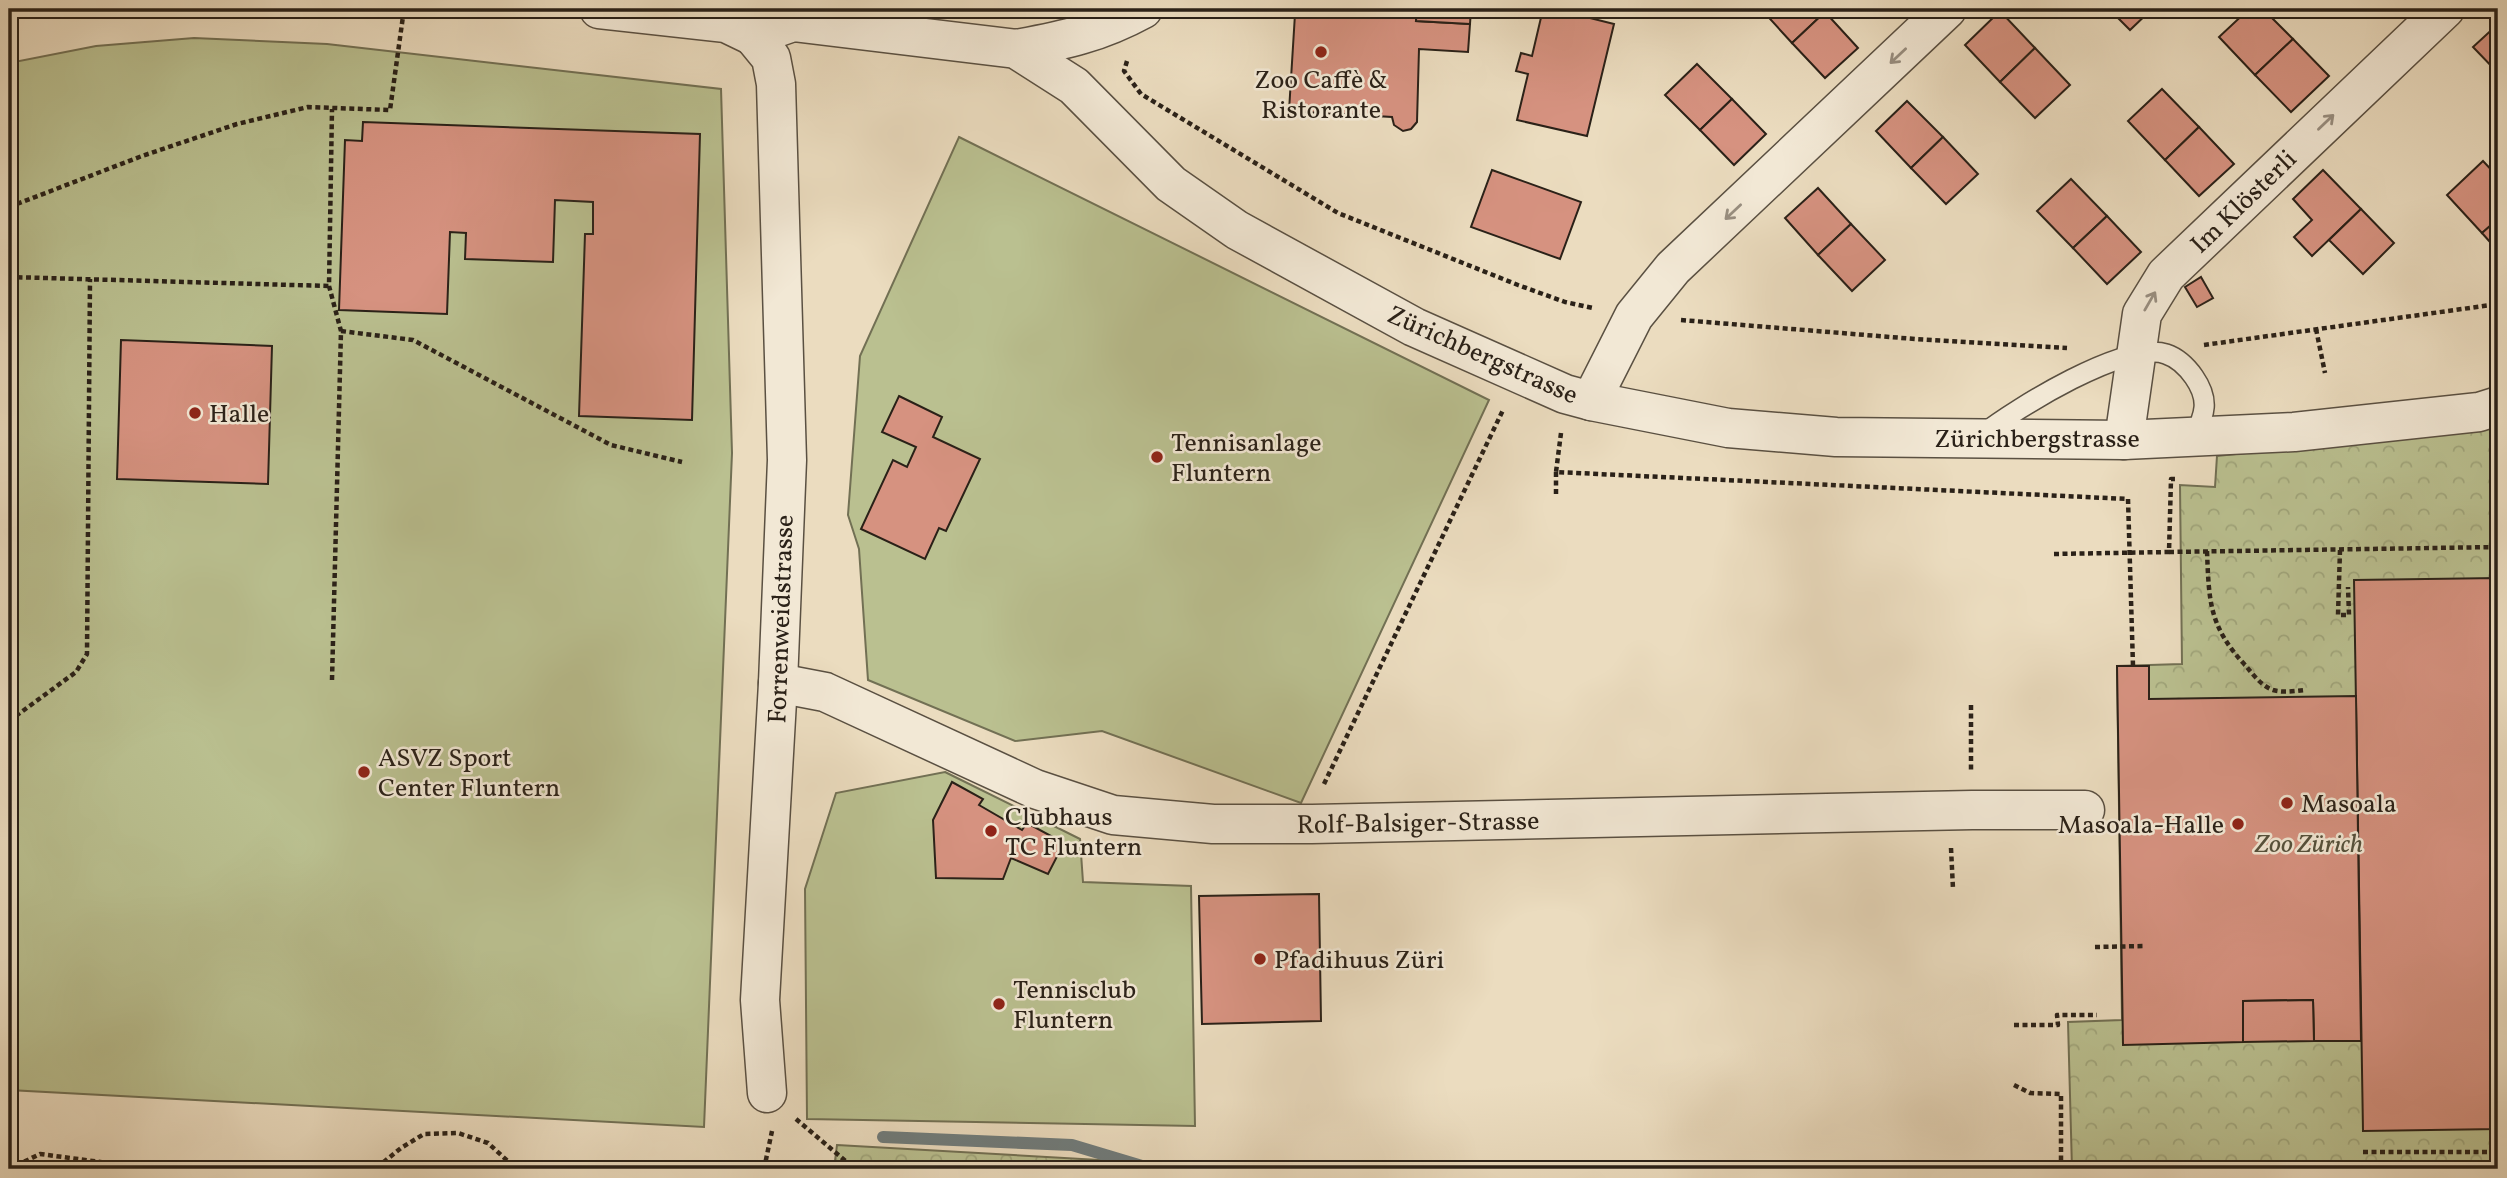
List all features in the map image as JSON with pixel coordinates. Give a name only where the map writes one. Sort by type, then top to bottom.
[{"type":"street","points":[[599,9],[726,23],[751,22]]},
{"type":"street","points":[[1016,49],[1072,39],[1121,21],[1143,9]]},
{"type":"street","points":[[1578,397],[1634,316],[1673,268],[1948,9]]},
{"type":"street","name":"Im Klösterli","points":[[2124,439],[2142,314],[2166,275],[2445,9]]},
{"type":"street","name":"Zürichbergstrasse","points":[[751,22],[793,22],[1016,49],[1074,86],[1171,184],[1237,230],[1413,327],[1578,397],[1728,428],[1836,437],[1977,439],[2124,439],[2294,432],[2479,412],[2498,407]]},
{"type":"street","name":"Forrenweidstrasse","points":[[751,22],[771,58],[776,84],[787,460],[778,684],[760,1000],[767,1093]]},
{"type":"street","name":"Rolf-Balsiger-Strasse","points":[[778,684],[825,692],[1035,789],[1113,815],[1213,824],[1312,824],[2085,810]]},
{"type":"lane","points":[[1977,439],[2015,411],[2094,367],[2135,354],[2164,353],[2187,366],[2202,388],[2205,414],[2194,437]]},
{"type":"path","points":[[9,206],[237,124],[308,107],[390,110],[404,9]]},
{"type":"path","points":[[1128,58],[1125,71],[1141,94],[1338,213],[1565,302],[1634,316],[1915,339],[2075,348]]},
{"type":"path","points":[[332,109],[329,286],[341,331],[332,680]]},
{"type":"path","points":[[9,277],[329,286]]},
{"type":"path","points":[[9,721],[76,672],[87,654],[90,279]]},
{"type":"path","points":[[2200,345],[2498,304]]},
{"type":"path","points":[[2316,329],[2325,373]]},
{"type":"path","points":[[341,331],[413,340],[611,445],[682,462]]},
{"type":"path","points":[[1312,824],[1314,805],[1520,374]]},
{"type":"path","points":[[1556,494],[1556,472],[1578,397]]},
{"type":"path","points":[[2169,552],[2171,479],[2192,479],[2194,437]]},
{"type":"path","points":[[1556,472],[2128,499],[2133,666]]},
{"type":"path","points":[[2054,554],[2498,547]]},
{"type":"path","points":[[2340,550],[2338,615],[2349,615],[2348,587]]},
{"type":"path","points":[[2207,551],[2209,590],[2215,623],[2227,646],[2262,684],[2273,690],[2305,691]]},
{"type":"path","points":[[1971,705],[1971,731]]},
{"type":"path","points":[[1952,845],[1953,889]]},
{"type":"path","points":[[2095,947],[2144,946]]},
{"type":"path","points":[[2014,1025],[2058,1025],[2057,1015],[2097,1015]]},
{"type":"path","points":[[2014,1085],[2029,1094],[2062,1094],[2061,1169]]},
{"type":"path","points":[[767,1093],[855,1169]]},
{"type":"path","points":[[379,1169],[380,1165],[401,1148],[424,1134],[458,1133],[488,1143],[513,1169]]},
{"type":"path","points":[[2363,1152],[2498,1152]]},
{"type":"path","points":[[9,1169],[40,1154],[122,1165],[126,1169]]},
{"type":"green space","name":"ASVZ Sport Center Fluntern","points":[[194,38],[327,44],[721,89],[732,453],[704,1127],[9,1090],[9,63],[96,46]]},
{"type":"green space","name":"Tennisanlage Fluntern","points":[[959,137],[1489,400],[1301,803],[1102,731],[1015,741],[868,680],[859,549],[848,515],[860,356]]},
{"type":"green space","name":"Zoo Zürich","points":[[2498,426],[2498,1169],[2072,1169],[2068,1022],[2122,1020],[2117,666],[2182,664],[2180,485],[2215,487],[2217,456]]},
{"type":"green space","name":"Tennisclub Fluntern","points":[[945,772],[1080,839],[1083,882],[1191,886],[1195,1126],[807,1119],[805,889],[836,793]]},
{"type":"green space","points":[[837,1145],[1257,1169],[834,1169]]},
{"type":"building","points":[[1381,9],[1417,9],[1416,21],[1470,24],[1468,52],[1419,49],[1417,122],[1411,129],[1403,131],[1394,125],[1392,117],[1289,111],[1295,14],[1380,18]]},
{"type":"building","points":[[1417,9],[1471,9],[1470,24],[1416,21]]},
{"type":"building","points":[[1543,9],[1554,9],[1614,24],[1587,136],[1517,120],[1528,74],[1516,71],[1521,53],[1532,56]]},
{"type":"building","points":[[1761,9],[1821,9],[1825,12],[1792,43]]},
{"type":"building","points":[[2109,9],[2152,9],[2130,30]]},
{"type":"building","points":[[2249,9],[2263,9],[2293,39],[2255,75],[2219,37]]},
{"type":"building","points":[[2000,11],[2035,48],[2000,82],[1965,45]]},
{"type":"building","points":[[1825,12],[1858,48],[1825,78],[1792,43]]},
{"type":"building","points":[[2498,24],[2498,73],[2473,47]]},
{"type":"building","points":[[2293,39],[2329,76],[2291,112],[2255,75]]},
{"type":"building","points":[[2035,48],[2070,85],[2035,118],[2000,82]]},
{"type":"building","points":[[1697,64],[1732,99],[1700,130],[1665,95]]},
{"type":"building","points":[[2162,89],[2199,127],[2165,160],[2128,121]]},
{"type":"building","points":[[1732,99],[1766,134],[1734,165],[1700,130]]},
{"type":"building","points":[[1907,101],[1943,137],[1911,168],[1876,131]]},
{"type":"building","points":[[363,122],[700,134],[692,420],[579,416],[585,234],[593,234],[593,202],[555,200],[553,262],[465,259],[466,233],[450,232],[447,314],[339,310],[345,140],[362,141]]},
{"type":"building","points":[[2199,127],[2234,164],[2199,196],[2165,160]]},
{"type":"building","points":[[1943,137],[1978,174],[1946,204],[1911,168]]},
{"type":"building","points":[[2483,161],[2498,177],[2498,219],[2482,233],[2447,195]]},
{"type":"building","points":[[1492,170],[1581,202],[1560,259],[1471,227]]},
{"type":"building","points":[[2323,170],[2361,209],[2312,256],[2294,237],[2312,220],[2293,199]]},
{"type":"building","points":[[2071,179],[2107,216],[2073,248],[2037,211]]},
{"type":"building","points":[[1818,188],[1851,224],[1818,255],[1785,218]]},
{"type":"building","points":[[2361,209],[2394,243],[2363,274],[2329,240]]},
{"type":"building","points":[[2107,216],[2141,252],[2107,284],[2073,248]]},
{"type":"building","points":[[2498,219],[2498,251],[2482,233]]},
{"type":"building","points":[[1851,224],[1885,260],[1852,291],[1818,255]]},
{"type":"building","points":[[2201,277],[2213,298],[2197,307],[2185,287]]},
{"type":"building","name":"Halle","points":[[121,340],[272,346],[268,484],[117,479]]},
{"type":"building","points":[[899,396],[942,417],[933,437],[980,459],[946,531],[939,528],[925,559],[861,529],[893,460],[907,467],[916,447],[882,432]]},
{"type":"building","points":[[2498,578],[2498,1129],[2363,1131],[2354,580]]},
{"type":"building","name":"Masoala-Halle","points":[[2117,666],[2149,666],[2149,699],[2356,696],[2361,1041],[2314,1041],[2313,1000],[2243,1001],[2243,1042],[2123,1045]]},
{"type":"building","points":[[952,782],[983,799],[979,805],[1022,830],[1027,823],[1064,843],[1048,874],[1011,858],[1003,879],[936,878],[933,820]]},
{"type":"building","name":"Pfadihuus Züri","points":[[1319,894],[1321,1021],[1202,1024],[1199,896]]},
{"type":"building","points":[[2313,1000],[2314,1041],[2243,1042],[2243,1001]]},
{"type":"waterway","points":[[883,1137],[1072,1145],[1152,1169]]},
{"type":"place","name":"Zoo Caffè & Ristorante","points":[[1321,52]]},
{"type":"place","name":"Halle","points":[[195,413]]},
{"type":"place","name":"Tennisanlage Fluntern","points":[[1157,457]]},
{"type":"place","name":"ASVZ Sport Center Fluntern","points":[[364,772]]},
{"type":"place","name":"Masoala","points":[[2287,803]]},
{"type":"place","name":"Masoala-Halle","points":[[2238,824]]},
{"type":"place","name":"Clubhaus TC Fluntern","points":[[991,831]]},
{"type":"place","name":"Pfadihuus Züri","points":[[1260,959]]},
{"type":"place","name":"Tennisclub Fluntern","points":[[999,1004]]}]
